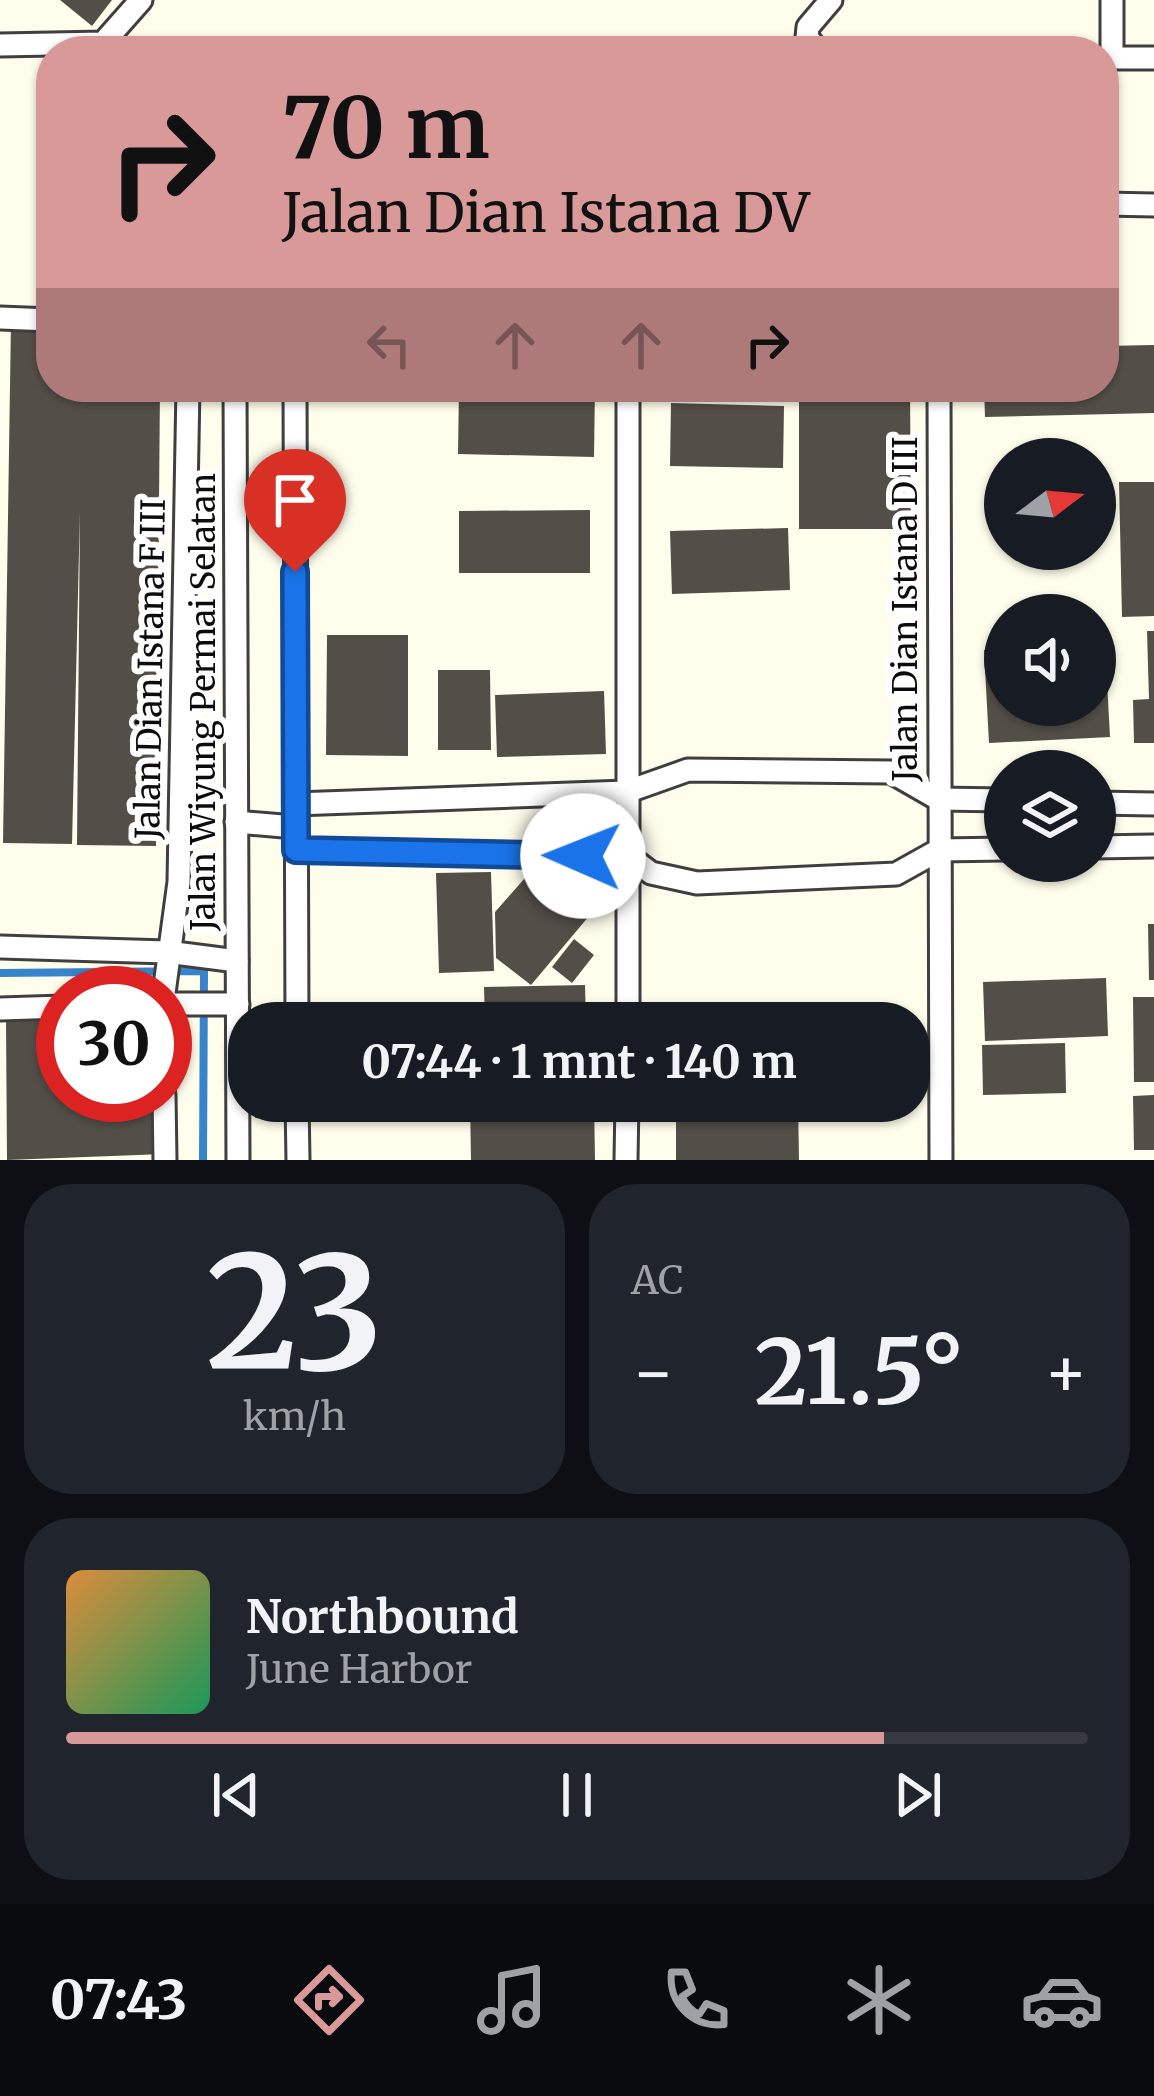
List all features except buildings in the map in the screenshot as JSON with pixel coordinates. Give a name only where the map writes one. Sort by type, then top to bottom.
[{"type":"street","points":[[112,36],[141,0]]},
{"type":"street","points":[[811,36],[808,28],[831,0]]},
{"type":"street","points":[[1110,36],[1112,0]]},
{"type":"street","points":[[0,45],[36,45]]},
{"type":"street","points":[[1119,58],[1154,58]]},
{"type":"street","points":[[1119,204],[1154,205]]},
{"type":"street","points":[[0,318],[36,319]]},
{"type":"street","name":"Jalan Dian Istana F III","points":[[168,966],[179,882],[188,402]]},
{"type":"street","name":"Jalan Wiyung Permai Selatan","points":[[230,1002],[237,961],[235,402]]},
{"type":"street","points":[[295,402],[297,1002]]},
{"type":"street","points":[[628,402],[628,1002]]},
{"type":"street","name":"Jalan Dian Istana D III","points":[[295,827],[626,792],[688,770],[891,772],[938,799],[939,402]]},
{"type":"street","points":[[941,1160],[938,799],[984,800]]},
{"type":"street","points":[[1116,803],[1154,804]]},
{"type":"street","points":[[236,822],[630,857],[651,873],[697,883],[896,874],[939,850],[984,849]]},
{"type":"street","points":[[1116,847],[1154,846]]},
{"type":"street","points":[[0,947],[237,961]]},
{"type":"street","points":[[192,1001],[228,1004]]},
{"type":"street","points":[[0,1009],[36,1008]]},
{"type":"street","points":[[164,1122],[165,1160]]},
{"type":"street","name":"Jalan Wiyung Permai Selatan","points":[[236,1122],[238,1160]]},
{"type":"street","points":[[297,1122],[298,1160]]},
{"type":"street","points":[[626,1160],[627,1122]]},
{"type":"waterway","points":[[0,973],[204,971],[203,1160]]},
{"type":"route","points":[[295,572],[296,850],[583,856]]}]
